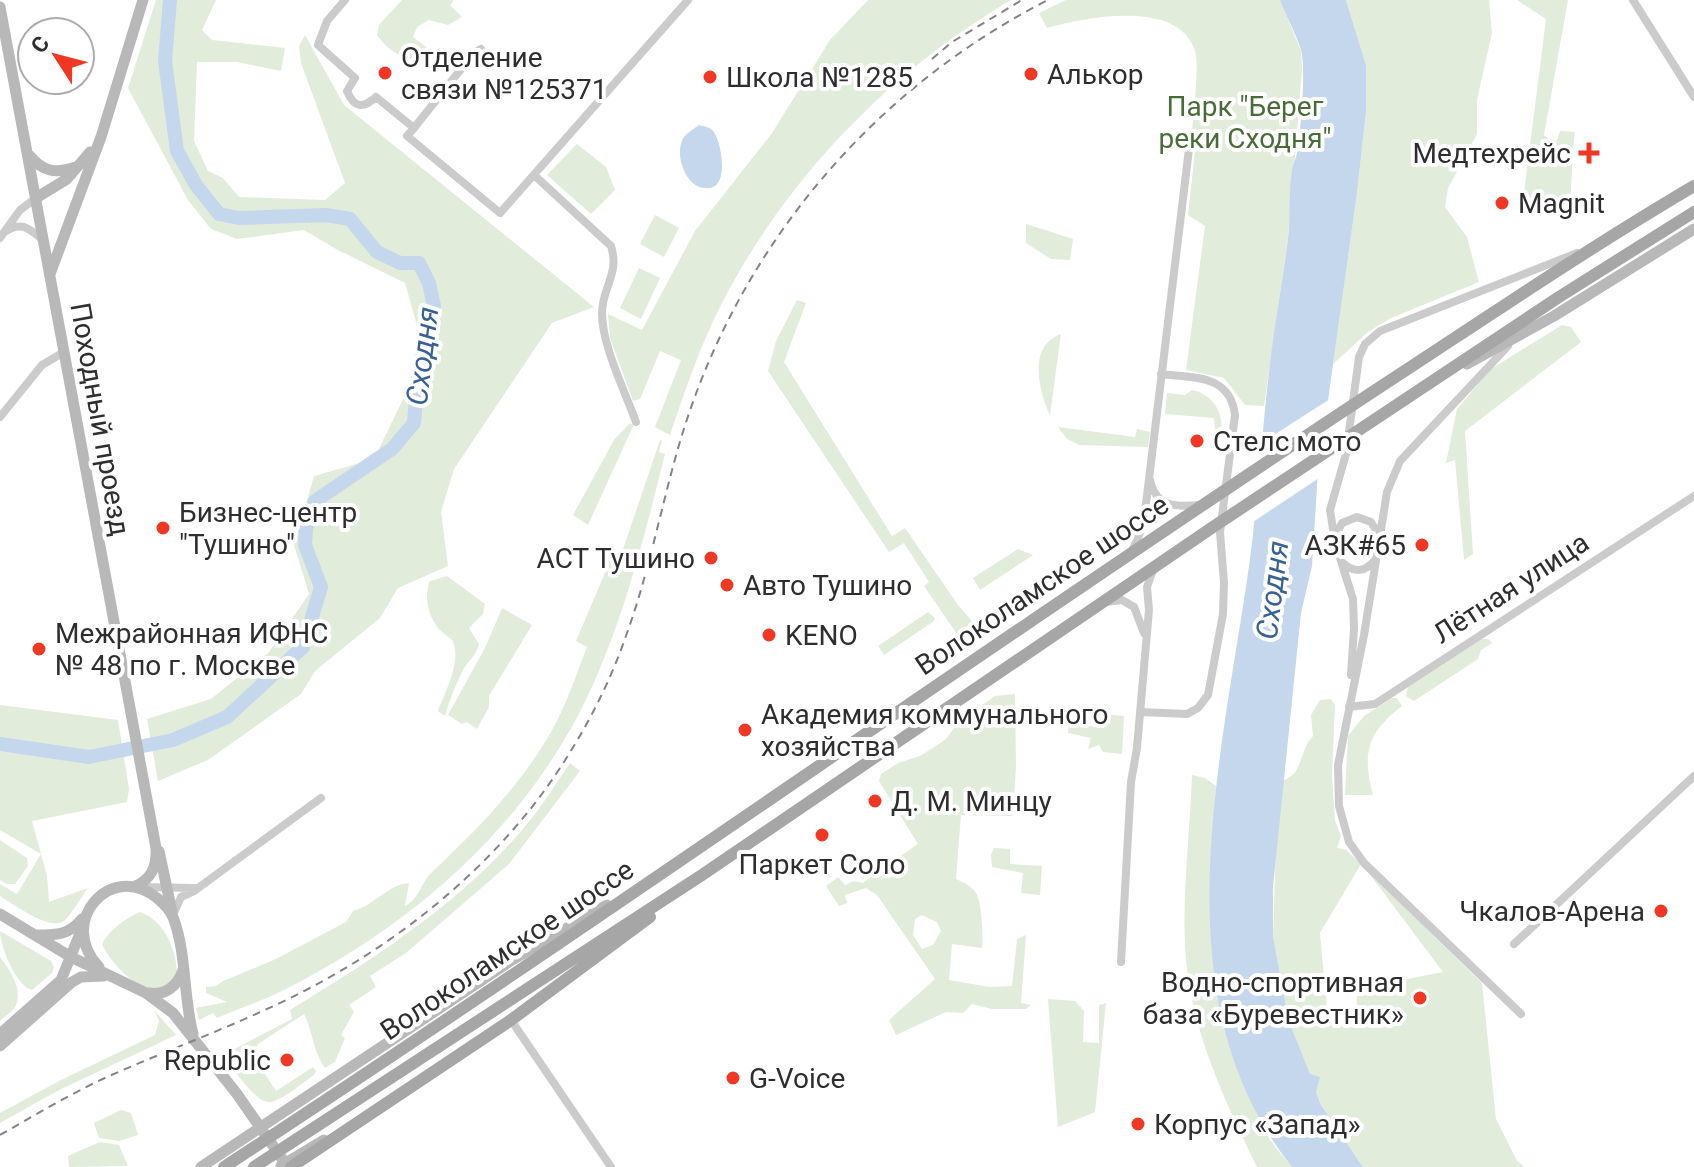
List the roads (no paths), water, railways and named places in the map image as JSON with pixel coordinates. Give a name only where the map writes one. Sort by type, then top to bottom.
[{"type":"main road","points":[[50,274],[101,137],[143,0]]},
{"type":"main road","name":"Походный проезд","points":[[0,7],[143,781],[173,917]]},
{"type":"main road","points":[[36,198],[55,188],[80,166],[101,137]]},
{"type":"main road","points":[[29,155],[48,171],[65,171],[80,166]]},
{"type":"main road","name":"Волоколамское шоссе","points":[[224,1167],[653,880],[1217,493],[1694,183]]},
{"type":"main road","name":"Волоколамское шоссе","points":[[254,1167],[702,875],[1156,565],[1427,384],[1694,212]]},
{"type":"main road","points":[[42,239],[57,237],[69,221]]},
{"type":"main road","points":[[1427,384],[1527,331],[1694,229]]},
{"type":"main road","name":"Походный проезд","points":[[133,887],[147,880],[154,868],[155,839]]},
{"type":"main road","points":[[0,914],[71,957],[146,993],[173,1013],[261,1126],[285,1166],[347,1130],[511,1020],[625,937],[702,875]]},
{"type":"main road","points":[[201,1167],[540,942],[653,880]]},
{"type":"main road","points":[[35,935],[71,931],[104,893],[133,887],[156,897],[173,917],[195,1038]]},
{"type":"main road","points":[[0,1034],[61,980],[87,912]]},
{"type":"main road","points":[[83,927],[87,953],[98,967],[112,977]]},
{"type":"main road","points":[[146,993],[168,990],[180,979],[184,965]]},
{"type":"main road","points":[[0,1046],[81,977],[112,977]]},
{"type":"street","points":[[345,0],[327,21],[318,45],[355,78],[347,91],[351,101],[359,107],[376,97],[414,128]]},
{"type":"street","points":[[481,49],[473,54],[407,136],[500,213],[688,0]]},
{"type":"street","points":[[1633,0],[1694,97]]},
{"type":"street","points":[[1131,553],[1143,526],[1189,149]]},
{"type":"street","points":[[534,175],[611,246],[615,258],[614,272],[602,312],[607,343],[636,422]]},
{"type":"street","points":[[3,235],[20,210],[36,198]]},
{"type":"street","points":[[3,235],[13,227],[26,226],[42,239]]},
{"type":"street","points":[[1349,707],[1353,599],[1335,542],[1330,510],[1346,454],[1357,365],[1362,349],[1380,331],[1598,246]]},
{"type":"street","points":[[1521,1014],[1364,863],[1349,842],[1339,806],[1338,765],[1387,492],[1400,461],[1499,354],[1527,331]]},
{"type":"street","points":[[0,417],[42,365],[64,352]]},
{"type":"street","points":[[1140,712],[1180,715],[1192,712],[1204,702],[1211,685],[1224,598],[1220,532],[1234,405],[1226,390],[1212,381],[1161,374]]},
{"type":"street","points":[[1149,471],[1153,491],[1162,502],[1176,507],[1200,505]]},
{"type":"street","name":"Лётная улица","points":[[1349,707],[1375,704],[1694,496]]},
{"type":"street","points":[[1335,542],[1342,523],[1357,517],[1371,522],[1380,537]]},
{"type":"street","points":[[1341,561],[1349,568],[1360,571],[1376,559]]},
{"type":"street","points":[[1121,962],[1131,782],[1149,610],[1147,587],[1156,565]]},
{"type":"street","points":[[1096,606],[1117,600],[1134,607],[1142,622],[1146,646]]},
{"type":"street","points":[[1514,944],[1694,776]]},
{"type":"street","points":[[173,917],[178,901],[321,798]]},
{"type":"street","points":[[133,887],[199,887]]},
{"type":"street","points":[[511,1020],[611,1167]]},
{"type":"water","points":[[1280,0],[1346,0],[1366,65],[1366,112],[1357,193],[1318,472],[1312,566],[1301,613],[1273,887],[1273,936],[1289,1022],[1310,1074],[1320,1077],[1316,1092],[1321,1105],[1363,1167],[1292,1167],[1250,1101],[1225,1029],[1212,954],[1210,876],[1215,797],[1249,566],[1271,356],[1289,230],[1292,168],[1301,116],[1301,50]]},
{"type":"water","points":[[699,125],[712,130],[719,146],[722,170],[718,183],[713,187],[696,185],[681,163],[684,137]]},
{"type":"waterway","name":"Сходня","points":[[0,744],[89,757],[173,740],[227,717],[303,647],[321,587],[305,545],[306,529],[315,501],[392,449],[414,423],[418,374],[434,306],[429,283],[419,263],[400,263],[377,252],[350,219],[326,215],[239,218],[219,214],[196,185],[177,151],[165,61],[170,0]]},
{"type":"railway","points":[[932,59],[952,42],[1022,0]]},
{"type":"railway","points":[[0,1135],[93,1084],[243,1020],[323,981],[413,923],[492,852],[553,779],[610,677],[635,610],[679,445],[704,374],[735,307],[773,243],[817,184],[867,130],[923,81],[983,37],[1048,0]]},
{"type":"place","name":"Отделение связи №125371","points":[[385,73]]},
{"type":"place","name":"Алькор","points":[[1031,74]]},
{"type":"place","name":"Школа №1285","points":[[710,77]]},
{"type":"place","name":"Медтехрейс","points":[[1589,153]]},
{"type":"place","name":"Magnit","points":[[1502,203]]},
{"type":"place","name":"Стелс мото","points":[[1197,441]]},
{"type":"place","name":"Бизнес-центр \"Тушино\"","points":[[163,528]]},
{"type":"place","name":"АЗК#65","points":[[1422,545]]},
{"type":"place","name":"АСТ Тушино","points":[[711,558]]},
{"type":"place","name":"Авто Тушино","points":[[727,585]]},
{"type":"place","name":"KENO","points":[[769,635]]},
{"type":"place","name":"Межрайонная ИФНС № 48 по г. Москве","points":[[39,649]]},
{"type":"place","name":"Академия коммунального хозяйства","points":[[745,730]]},
{"type":"place","name":"Д. М. Минцу","points":[[875,801]]},
{"type":"place","name":"Паркет Соло","points":[[822,835]]},
{"type":"place","name":"Чкалов-Арена","points":[[1661,911]]},
{"type":"place","name":"Водно-спортивная база «Буревестник»","points":[[1420,998]]},
{"type":"place","name":"Republic","points":[[287,1060]]},
{"type":"place","name":"G-Voice","points":[[733,1078]]},
{"type":"place","name":"Корпус «Запад»","points":[[1138,1124]]},
{"type":"park label","name":"Парк \"Берег реки Сходня\"","points":[[1245,122]]}]
